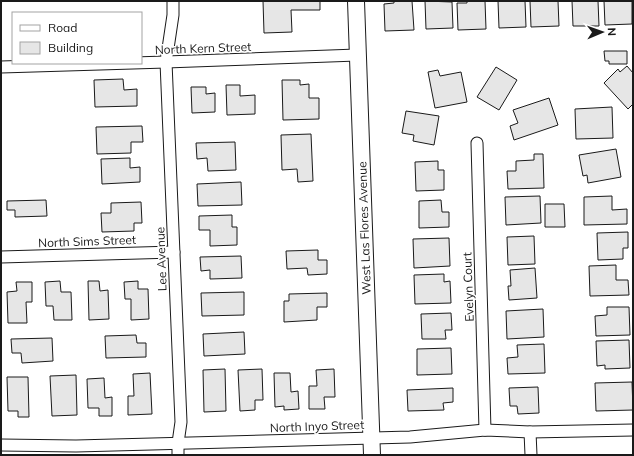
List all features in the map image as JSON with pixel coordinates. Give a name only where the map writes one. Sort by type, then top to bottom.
[{"type":"street","name":"Lee Avenue","points":[[173,1],[166,62],[181,422],[178,455]]},
{"type":"street","name":"West Las Flores Avenue","points":[[356,1],[372,455]]},
{"type":"street","name":"North Kern Street","points":[[142,63],[357,55]]},
{"type":"street","name":"North Kern Street","points":[[1,67],[100,64]]},
{"type":"street","name":"Evelyn Court","points":[[477,143],[485,430]]},
{"type":"street","name":"North Sims Street","points":[[1,257],[174,252]]},
{"type":"street","name":"North Inyo Street","points":[[1,445],[76,446],[410,437],[485,430],[530,432],[633,430]]},
{"type":"street","points":[[530,432],[531,455]]},
{"type":"building","points":[[263,1],[320,1],[320,10],[291,10],[292,32],[264,33]]},
{"type":"building","points":[[394,1],[412,1],[414,30],[385,31],[384,4],[394,3]]},
{"type":"building","points":[[425,1],[452,2],[453,28],[426,29]]},
{"type":"building","points":[[467,1],[485,1],[486,29],[458,30],[457,3],[467,3]]},
{"type":"building","points":[[498,1],[525,1],[526,27],[499,28]]},
{"type":"building","points":[[530,1],[558,1],[559,26],[531,27]]},
{"type":"building","points":[[572,1],[598,1],[599,26],[573,26]]},
{"type":"building","points":[[604,1],[632,1],[632,24],[605,25]]},
{"type":"building","points":[[604,51],[627,51],[627,64],[609,64],[609,61],[605,61]]},
{"type":"building","points":[[627,66],[633,73],[633,104],[628,109],[604,83],[618,69],[620,72]]},
{"type":"building","points":[[496,67],[517,80],[499,110],[477,97]]},
{"type":"building","points":[[438,70],[440,76],[461,72],[467,102],[435,108],[428,72]]},
{"type":"building","points":[[123,79],[124,90],[137,89],[137,106],[95,107],[94,80]]},
{"type":"building","points":[[282,80],[300,80],[300,85],[309,84],[309,98],[319,98],[319,119],[283,120]]},
{"type":"building","points":[[226,85],[240,85],[240,96],[255,95],[255,114],[227,115]]},
{"type":"building","points":[[191,87],[206,87],[206,94],[215,93],[215,112],[192,113]]},
{"type":"building","points":[[549,98],[558,125],[514,140],[510,126],[518,123],[513,110]]},
{"type":"building","points":[[612,107],[613,138],[576,139],[575,109]]},
{"type":"building","points":[[406,111],[439,116],[434,145],[413,141],[414,135],[402,133]]},
{"type":"building","points":[[142,126],[143,142],[131,142],[131,153],[97,154],[96,127]]},
{"type":"building","points":[[311,134],[313,181],[298,182],[297,169],[282,170],[281,135]]},
{"type":"building","points":[[235,142],[236,170],[208,171],[207,158],[197,159],[196,143]]},
{"type":"building","points":[[616,149],[621,177],[588,183],[587,175],[583,176],[579,155]]},
{"type":"building","points":[[534,154],[543,154],[544,188],[508,189],[507,171],[516,171],[516,161],[534,160]]},
{"type":"building","points":[[130,158],[130,168],[140,167],[140,182],[102,184],[101,159]]},
{"type":"building","points":[[438,161],[438,170],[444,170],[444,190],[416,191],[415,162]]},
{"type":"building","points":[[241,182],[242,205],[198,206],[197,184]]},
{"type":"building","points":[[540,196],[541,223],[506,225],[505,197]]},
{"type":"building","points":[[612,196],[612,210],[627,209],[627,224],[584,225],[584,197]]},
{"type":"building","points":[[46,200],[47,216],[15,217],[15,210],[7,210],[7,201]]},
{"type":"building","points":[[441,200],[442,212],[449,212],[449,227],[419,228],[419,201]]},
{"type":"building","points":[[141,202],[142,223],[134,223],[134,231],[102,232],[101,213],[111,213],[111,203]]},
{"type":"building","points":[[545,204],[564,204],[565,227],[545,227]]},
{"type":"building","points":[[232,215],[232,227],[237,227],[237,245],[210,246],[210,230],[199,230],[199,216]]},
{"type":"building","points":[[628,232],[628,248],[623,248],[623,259],[598,260],[597,233]]},
{"type":"building","points":[[534,236],[535,264],[508,265],[507,237]]},
{"type":"building","points":[[449,238],[450,266],[414,268],[413,239]]},
{"type":"building","points":[[318,250],[318,260],[327,260],[327,274],[308,275],[307,268],[287,269],[286,251]]},
{"type":"building","points":[[241,256],[242,278],[210,279],[210,270],[201,271],[200,257]]},
{"type":"building","points":[[616,265],[616,280],[628,280],[629,295],[590,296],[589,266]]},
{"type":"building","points":[[535,268],[537,298],[509,300],[508,286],[511,286],[510,270]]},
{"type":"building","points":[[444,274],[444,282],[450,281],[451,303],[415,304],[414,275]]},
{"type":"building","points":[[60,281],[61,292],[71,292],[72,320],[54,320],[53,306],[46,306],[45,282]]},
{"type":"building","points":[[88,281],[99,281],[100,291],[108,290],[109,319],[89,320]]},
{"type":"building","points":[[138,281],[138,289],[148,289],[149,319],[131,320],[131,299],[125,299],[124,282]]},
{"type":"building","points":[[16,282],[32,282],[32,302],[26,302],[27,323],[8,323],[7,292],[17,291]]},
{"type":"building","points":[[244,292],[244,315],[202,316],[201,293]]},
{"type":"building","points":[[327,293],[327,307],[317,307],[317,320],[284,322],[284,301],[289,301],[289,294]]},
{"type":"building","points":[[607,307],[629,307],[630,335],[596,336],[595,316],[607,315]]},
{"type":"building","points":[[543,309],[544,337],[507,339],[506,311]]},
{"type":"building","points":[[451,313],[452,330],[445,330],[446,339],[422,339],[421,314]]},
{"type":"building","points":[[244,332],[245,354],[204,356],[203,334]]},
{"type":"building","points":[[136,335],[137,343],[146,343],[146,357],[106,358],[105,336]]},
{"type":"building","points":[[52,338],[53,361],[22,363],[21,353],[12,353],[11,339]]},
{"type":"building","points":[[629,340],[630,368],[605,369],[605,365],[597,366],[596,341]]},
{"type":"building","points":[[544,344],[545,373],[508,374],[507,358],[518,357],[517,345]]},
{"type":"building","points":[[451,348],[452,374],[417,375],[417,349]]},
{"type":"building","points":[[225,369],[226,411],[204,412],[203,370]]},
{"type":"building","points":[[262,369],[263,400],[255,400],[255,410],[240,411],[238,370]]},
{"type":"building","points":[[334,369],[335,397],[324,397],[325,409],[309,409],[309,386],[317,386],[316,370]]},
{"type":"building","points":[[150,373],[152,414],[128,415],[128,396],[134,396],[133,374]]},
{"type":"building","points":[[274,373],[290,373],[291,392],[298,391],[299,409],[284,410],[284,406],[275,407]]},
{"type":"building","points":[[76,375],[77,415],[52,416],[50,376]]},
{"type":"building","points":[[7,377],[28,377],[29,417],[18,417],[18,411],[8,411]]},
{"type":"building","points":[[104,378],[105,398],[112,397],[112,416],[99,416],[99,408],[88,408],[87,379]]},
{"type":"building","points":[[632,382],[633,410],[596,411],[595,383]]},
{"type":"building","points":[[538,387],[539,413],[518,414],[517,406],[510,406],[509,388]]},
{"type":"building","points":[[453,388],[453,402],[443,403],[444,410],[408,411],[407,390]]}]
